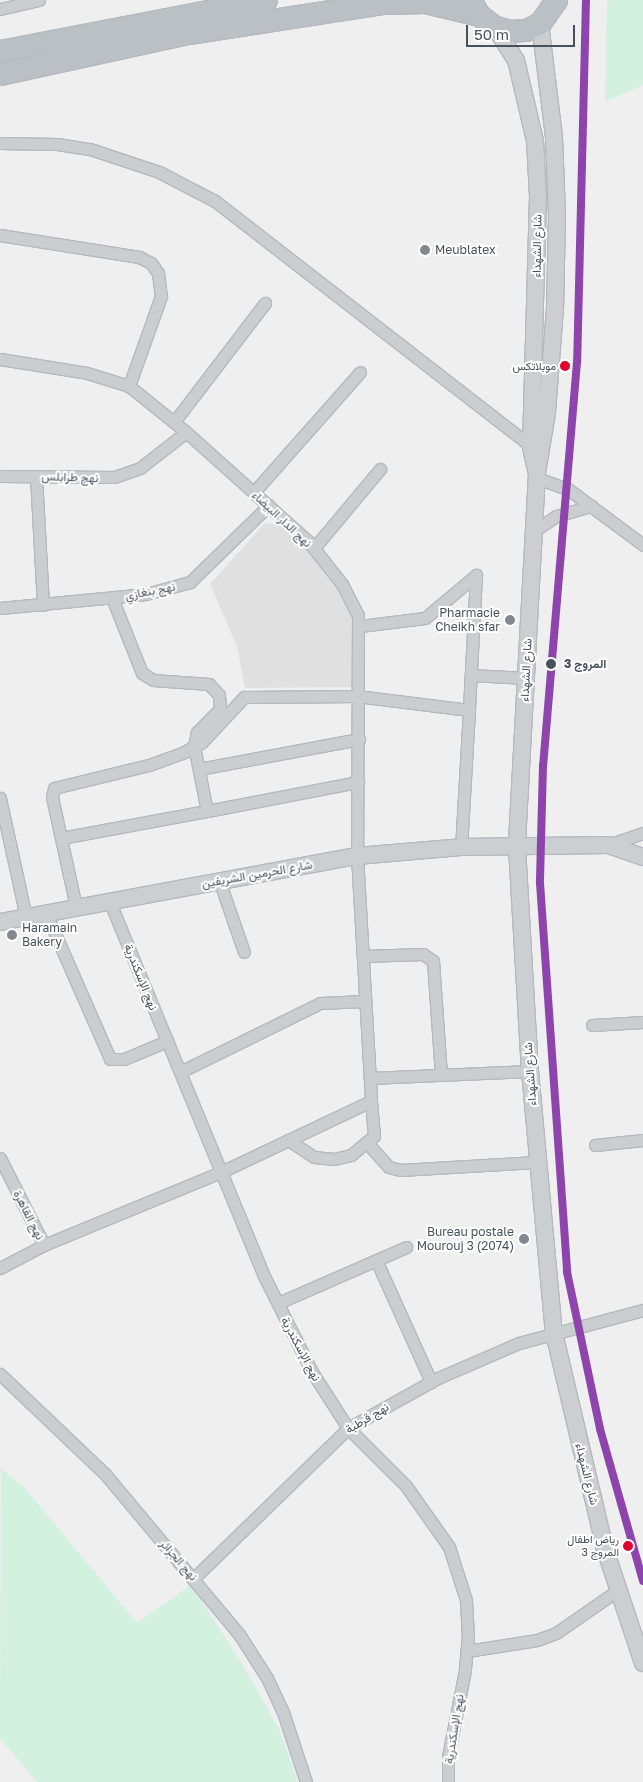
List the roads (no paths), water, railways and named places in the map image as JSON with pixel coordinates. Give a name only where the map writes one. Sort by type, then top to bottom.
[{"type":"highway","points":[[0,51],[266,0]]},
{"type":"highway","points":[[0,74],[188,33],[382,3],[425,2],[482,14],[510,31],[526,30],[552,9]]},
{"type":"main road","name":"شارع الشهداء","points":[[537,448],[555,308],[557,216],[552,9]]},
{"type":"main road","name":"شارع الشهداء","points":[[482,14],[516,60],[535,141],[538,196],[537,475],[517,847],[537,1162],[554,1333],[605,1549],[643,1664]]},
{"type":"main road","name":"شارع الحرمين الشريفين","points":[[0,922],[109,900],[357,856],[461,847],[608,844]]},
{"type":"main road","points":[[608,844],[643,857]]},
{"type":"street","points":[[0,9],[39,0]]},
{"type":"street","points":[[0,143],[57,144],[90,149],[159,172],[208,197],[320,280],[537,448]]},
{"type":"street","points":[[0,235],[139,257],[151,263],[158,273],[161,296],[129,386]]},
{"type":"street","points":[[174,422],[265,303]]},
{"type":"street","name":"نهج الدار البيضاء","points":[[0,358],[87,373],[129,386],[186,432],[269,505],[314,548],[342,584],[358,615],[360,626],[357,696],[359,739],[357,856],[374,1136],[368,1144]]},
{"type":"street","points":[[254,492],[360,372]]},
{"type":"street","name":"نهج طرابلس","points":[[0,476],[103,478],[128,473],[140,468],[186,432]]},
{"type":"street","points":[[314,548],[380,469]]},
{"type":"street","points":[[537,475],[568,489],[643,545]]},
{"type":"street","points":[[36,476],[43,605]]},
{"type":"street","name":"نهج بنغازي","points":[[0,608],[146,594],[190,582],[269,505]]},
{"type":"street","points":[[534,531],[556,516],[592,506]]},
{"type":"street","points":[[360,626],[425,618],[476,575],[461,847]]},
{"type":"street","points":[[112,598],[142,673],[153,680],[209,684],[219,695],[220,709],[197,732],[194,746],[207,811]]},
{"type":"street","points":[[471,675],[526,678]]},
{"type":"street","points":[[76,907],[52,797],[54,788],[149,765],[194,746],[202,742],[244,697],[357,696],[469,710]]},
{"type":"street","points":[[199,769],[359,739]]},
{"type":"street","points":[[61,838],[358,782]]},
{"type":"street","points":[[0,798],[26,917]]},
{"type":"street","points":[[608,844],[643,833]]},
{"type":"street","points":[[219,880],[244,952]]},
{"type":"street","name":"نهج الإسكندرية","points":[[109,900],[220,1172],[278,1303],[312,1372],[348,1428],[406,1486],[450,1547],[466,1600],[467,1651],[448,1757],[448,1782]]},
{"type":"street","points":[[46,913],[110,1059],[124,1059],[167,1041]]},
{"type":"street","points":[[362,956],[423,954],[433,960],[441,1075]]},
{"type":"street","points":[[180,1072],[320,1003],[365,1001]]},
{"type":"street","points":[[592,1025],[643,1022]]},
{"type":"street","points":[[370,1078],[530,1071]]},
{"type":"street","points":[[0,1268],[44,1245],[220,1172],[372,1101]]},
{"type":"street","points":[[288,1140],[322,1159],[351,1154],[368,1144],[389,1167],[400,1170],[537,1162]]},
{"type":"street","points":[[594,1145],[643,1140]]},
{"type":"street","name":"نهج القاهرة","points":[[0,1158],[44,1245]]},
{"type":"street","points":[[278,1303],[406,1247]]},
{"type":"street","points":[[376,1260],[431,1382]]},
{"type":"street","points":[[554,1333],[643,1310]]},
{"type":"street","name":"نهج قرطبة","points":[[194,1578],[348,1428],[431,1382],[520,1342],[554,1333]]},
{"type":"street","name":"نهج الجزائر","points":[[0,1374],[105,1474],[239,1634],[267,1678],[283,1712],[306,1782]]},
{"type":"street","points":[[467,1651],[537,1640],[556,1633],[618,1590]]},
{"type":"place","name":"Meublatex","points":[[425,250]]},
{"type":"place","name":"موبلاتكس","points":[[565,366]]},
{"type":"place","name":"Pharmacie Cheikh sfar","points":[[510,620]]},
{"type":"place","name":"المروج 3","points":[[551,664]]},
{"type":"place","name":"Haramain Bakery","points":[[12,935]]},
{"type":"place","name":"Bureau postale Mourouj 3 (2074)","points":[[524,1239]]},
{"type":"place","name":"رياض اطفال المروج 3","points":[[628,1546]]}]
